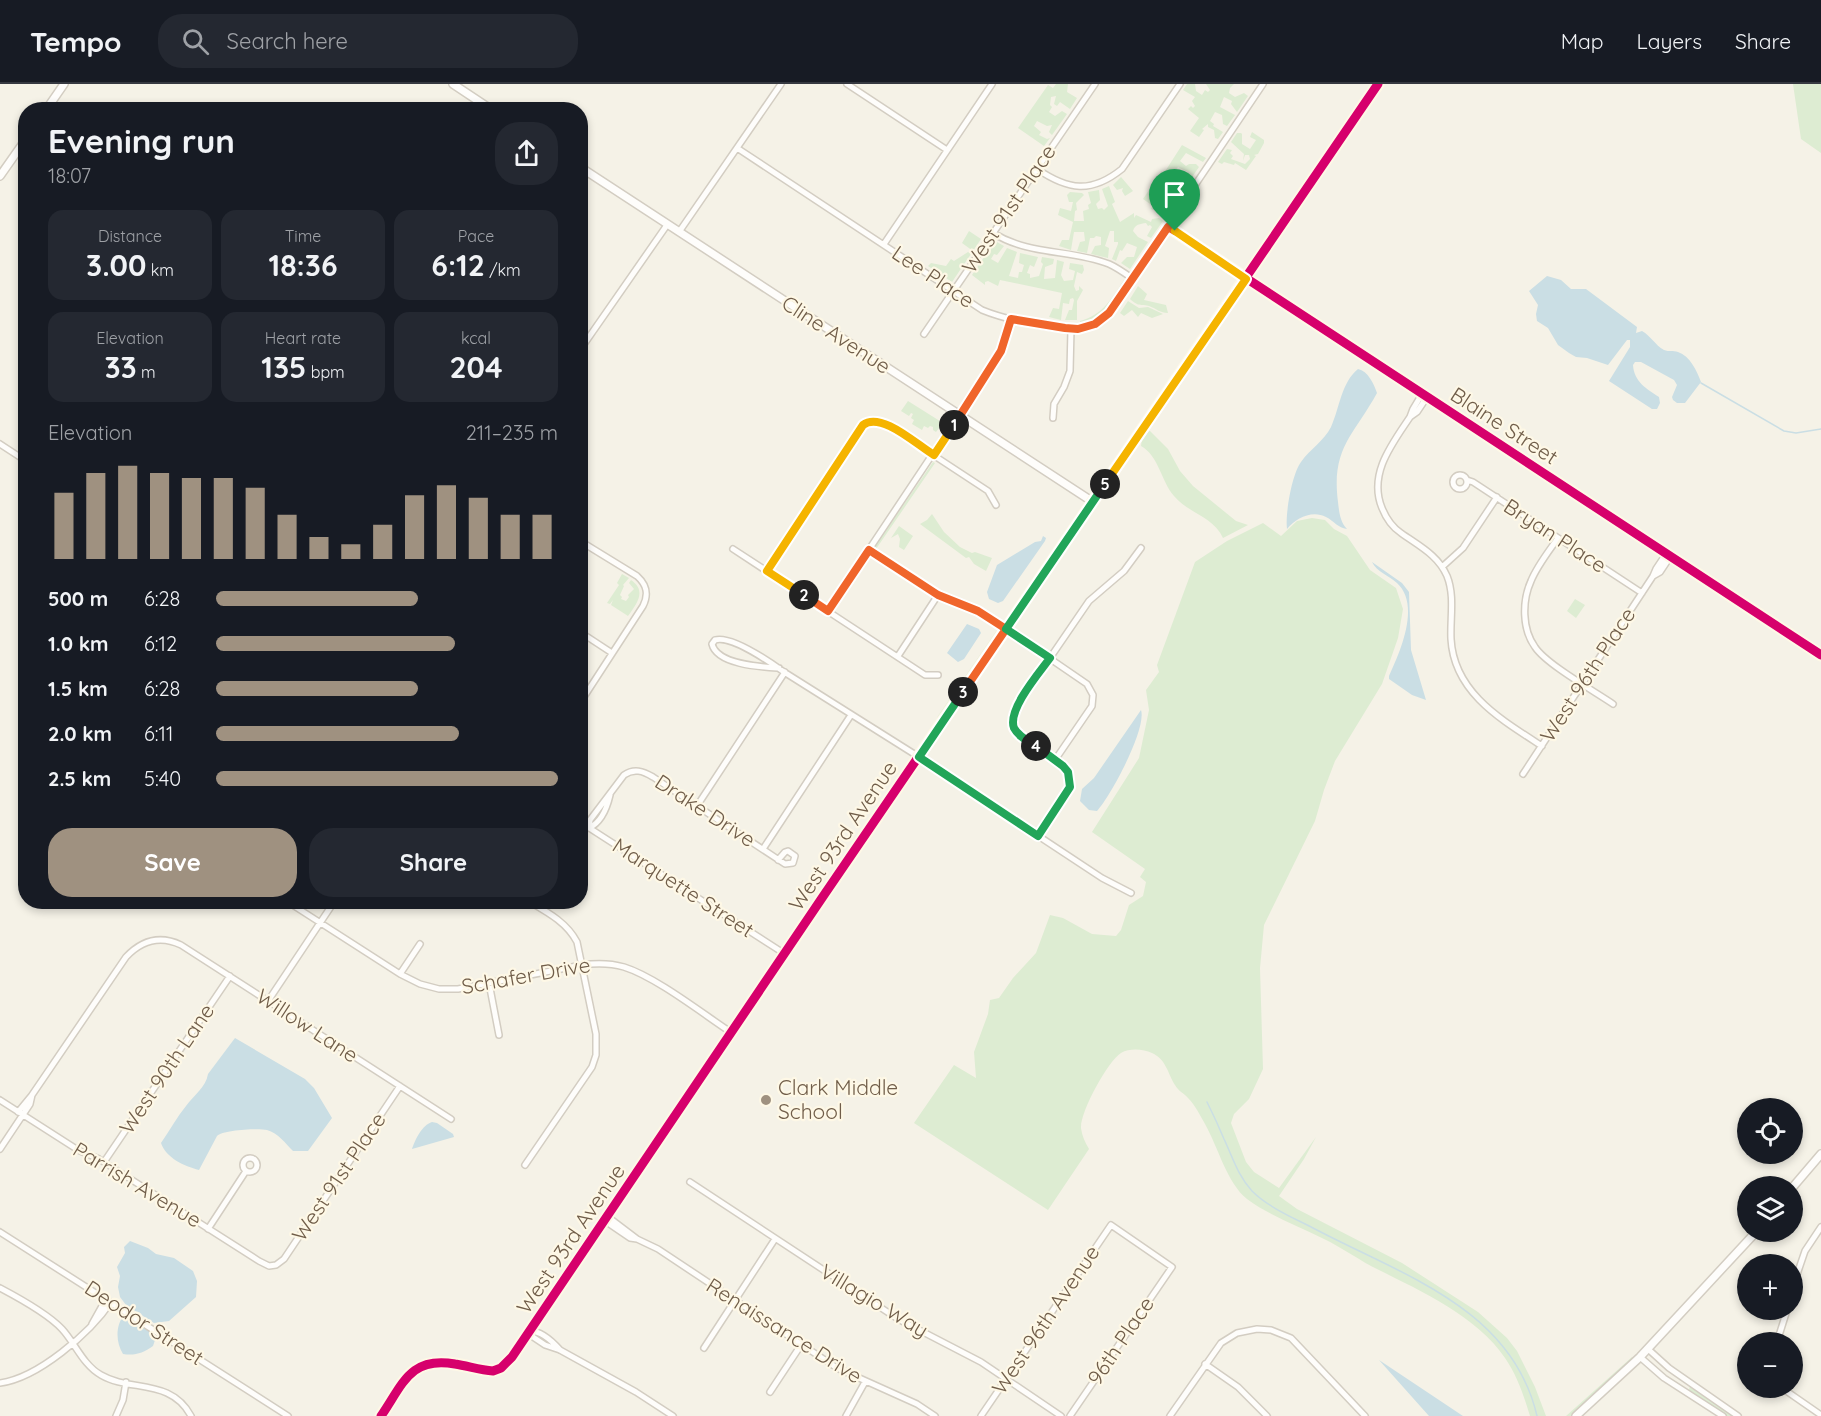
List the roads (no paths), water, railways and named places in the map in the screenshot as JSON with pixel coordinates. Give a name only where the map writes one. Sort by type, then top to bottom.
[{"type":"street","points":[[52,102],[64,84]]},
{"type":"street","points":[[453,84],[480,102]]},
{"type":"street","points":[[679,232],[781,84]]},
{"type":"street","points":[[847,84],[947,150]]},
{"type":"street","points":[[884,244],[992,84]]},
{"type":"street","name":"West 91st Place","points":[[924,334],[1095,84]]},
{"type":"street","points":[[1036,170],[1063,184],[1085,186],[1111,178],[1122,169],[1180,84]]},
{"type":"street","name":"Lee Place","points":[[737,148],[982,310],[1011,319],[1071,328],[1086,327],[1109,313],[1263,84]]},
{"type":"street","name":"West 93rd Avenue","points":[[381,1416],[410,1374],[421,1365],[435,1362],[493,1371],[506,1364],[530,1332],[1378,84]]},
{"type":"street","points":[[0,176],[18,150]]},
{"type":"street","name":"Cline Avenue","points":[[588,172],[1093,502]]},
{"type":"street","points":[[588,339],[667,225]]},
{"type":"street","name":"Blaine Street","points":[[1168,227],[1821,655]]},
{"type":"street","points":[[993,233],[1023,247],[1108,264],[1133,279]]},
{"type":"street","points":[[828,611],[960,416],[1001,351],[1011,319]]},
{"type":"street","points":[[1053,418],[1054,404],[1064,387],[1070,370],[1071,328]]},
{"type":"street","points":[[1425,396],[1417,412],[1410,417],[1382,461],[1378,473],[1379,496],[1385,515],[1393,526],[1434,556],[1442,567],[1451,592],[1452,645],[1457,666],[1465,682],[1476,698],[1489,710],[1542,746]]},
{"type":"street","points":[[767,571],[858,431],[871,421],[886,424],[991,493],[996,505]]},
{"type":"street","points":[[0,444],[18,456]]},
{"type":"street","name":"Bryan Place","points":[[1467,480],[1497,497],[1642,593]]},
{"type":"street","points":[[1442,567],[1463,548],[1497,497]]},
{"type":"street","points":[[1558,538],[1531,579],[1525,602],[1526,627],[1539,653],[1613,704]]},
{"type":"street","points":[[588,546],[637,576],[646,588],[645,600],[588,690]]},
{"type":"street","points":[[1038,836],[1070,787],[1068,772],[1018,734],[1013,726],[1013,712],[1089,601],[1124,571],[1141,548]]},
{"type":"street","points":[[733,549],[925,675],[938,675]]},
{"type":"street","points":[[869,550],[938,595],[978,611],[1087,684],[1093,695],[1092,706],[1055,760]]},
{"type":"street","name":"West 96th Place","points":[[1523,774],[1653,576],[1660,572],[1668,555]]},
{"type":"street","points":[[898,656],[938,595]]},
{"type":"street","points":[[588,637],[612,652]]},
{"type":"street","points":[[782,670],[748,666],[737,662],[716,652],[712,644],[718,638],[758,655],[782,670],[851,715],[919,757],[1102,878],[1131,893]]},
{"type":"street","points":[[698,806],[782,670]]},
{"type":"street","points":[[762,849],[851,715]]},
{"type":"street","name":"Drake Drive","points":[[589,828],[590,820],[624,775],[639,771],[646,773],[698,806],[778,860]]},
{"type":"street","name":"Marquette Street","points":[[589,828],[785,954]]},
{"type":"street","name":"Schafer Drive","points":[[299,909],[400,974],[420,984],[440,989],[458,989],[582,965],[614,964],[642,975],[732,1033]]},
{"type":"street","points":[[268,1001],[329,909]]},
{"type":"street","points":[[525,1165],[586,1075],[596,1055],[596,1035],[578,942],[561,922],[541,909]]},
{"type":"street","name":"Willow Lane","points":[[20,1113],[126,957],[135,947],[160,939],[171,940],[182,945],[451,1119]]},
{"type":"street","points":[[400,974],[420,944]]},
{"type":"street","name":"West 90th Lane","points":[[104,1162],[230,976]]},
{"type":"street","points":[[489,983],[499,1035]]},
{"type":"street","name":"West 91st Place","points":[[276,1265],[284,1259],[400,1086]]},
{"type":"street","name":"Parrish Avenue","points":[[0,1100],[82,1153],[104,1162],[259,1261],[268,1266],[276,1265]]},
{"type":"street","points":[[0,1149],[20,1113]]},
{"type":"street","points":[[1802,1176],[1821,1154]]},
{"type":"street","points":[[208,1229],[246,1171]]},
{"type":"street","name":"Villagio Way","points":[[690,1182],[898,1319],[960,1350],[1061,1416]]},
{"type":"street","name":"Renaissance Drive","points":[[606,1219],[657,1249],[840,1370],[917,1404],[935,1416]]},
{"type":"street","name":"West 96th Avenue","points":[[981,1416],[1111,1225],[1172,1267]]},
{"type":"street","points":[[1803,1255],[1821,1227]]},
{"type":"street","name":"Deodor Street","points":[[0,1232],[288,1416]]},
{"type":"street","points":[[704,1348],[775,1239]]},
{"type":"street","points":[[1576,1416],[1648,1349],[1747,1242]]},
{"type":"street","name":"96th Place","points":[[1070,1416],[1172,1267]]},
{"type":"street","points":[[0,1288],[53,1321],[97,1373],[108,1379],[159,1389],[183,1404],[191,1416]]},
{"type":"street","points":[[0,1383],[27,1375],[73,1343],[92,1325],[109,1301]]},
{"type":"street","points":[[1170,1416],[1205,1364],[1225,1340],[1246,1329],[1257,1329],[1271,1330],[1291,1338],[1365,1416]]},
{"type":"street","points":[[530,1332],[536,1331],[560,1350],[636,1392],[673,1416]]},
{"type":"street","points":[[770,1392],[801,1345]]},
{"type":"street","points":[[1648,1349],[1668,1368],[1738,1416]]},
{"type":"street","points":[[1640,1357],[1664,1378],[1723,1416]]},
{"type":"street","points":[[1205,1364],[1243,1392],[1267,1416]]},
{"type":"street","points":[[116,1416],[123,1400],[126,1382]]},
{"type":"street","points":[[846,1416],[865,1382]]},
{"type":"street","points":[[1796,1398],[1821,1415]]},
{"type":"street","points":[[658,1416],[663,1409]]},
{"type":"waterway","points":[[1701,383],[1784,431],[1796,433],[1821,429]]},
{"type":"waterway","points":[[1207,1102],[1239,1173],[1252,1191],[1266,1203],[1282,1212],[1417,1280],[1449,1299],[1479,1322],[1504,1348],[1524,1379],[1537,1416]]},
{"type":"place","name":"Clark Middle School","points":[[766,1100]]}]
